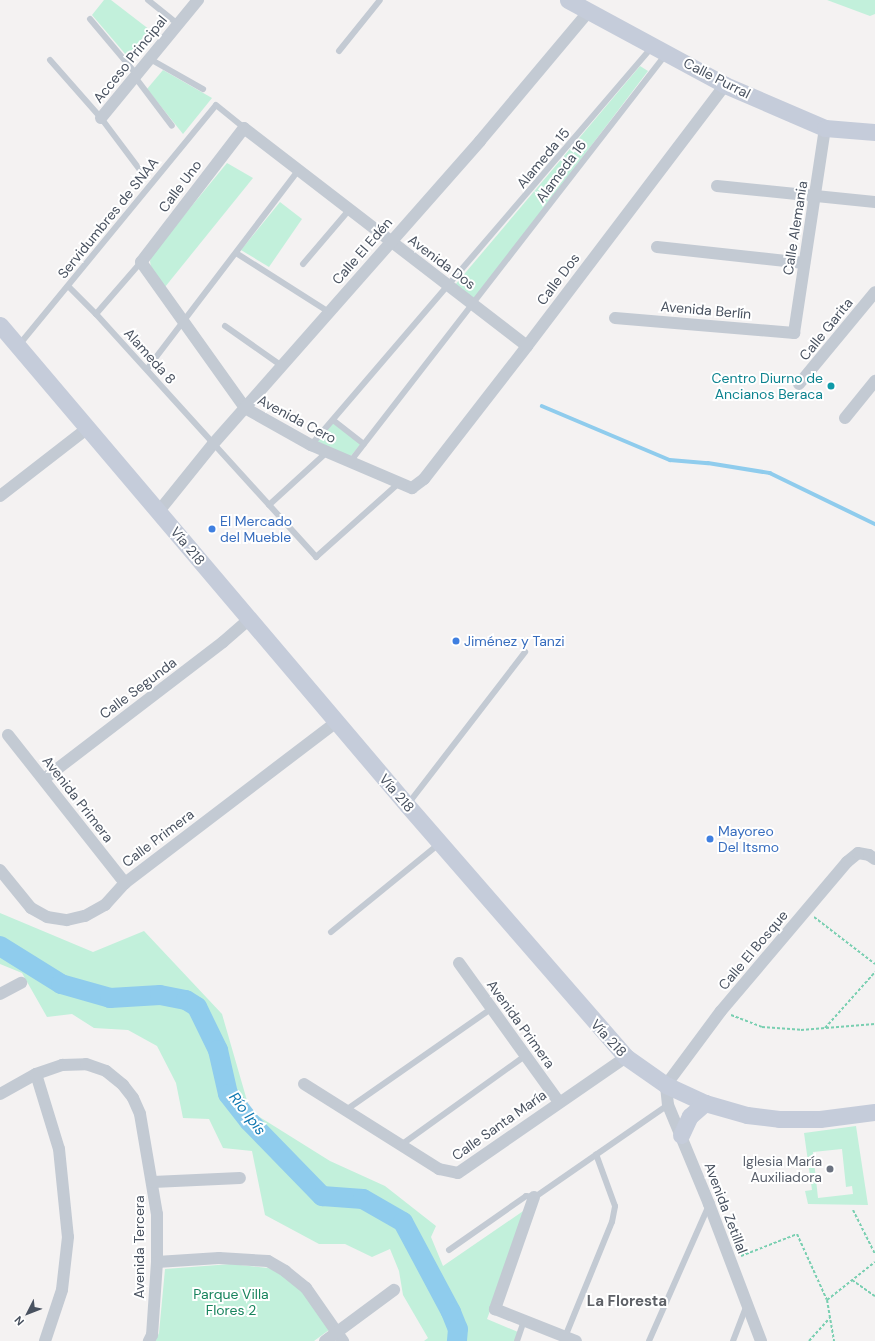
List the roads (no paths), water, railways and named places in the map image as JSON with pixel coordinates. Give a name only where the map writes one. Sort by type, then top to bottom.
[{"type":"main road","name":"Calle Purral","points":[[568,0],[590,10],[661,48],[725,85],[825,128],[875,132]]},
{"type":"main road","name":"Vía 218","points":[[0,325],[159,511],[336,722],[626,1057],[666,1085],[705,1103],[747,1115],[778,1119],[820,1119],[875,1112]]},
{"type":"main road","points":[[681,1135],[690,1116],[705,1103]]},
{"type":"street","name":"Acceso Principal","points":[[101,118],[198,0]]},
{"type":"street","name":"Calle El Edén","points":[[159,511],[213,444],[480,141],[590,10]]},
{"type":"street","name":"Calle Dos","points":[[412,488],[424,479],[725,85]]},
{"type":"street","name":"Avenida Dos","points":[[244,128],[390,242],[527,346]]},
{"type":"street","name":"Calle Uno","points":[[141,262],[244,128]]},
{"type":"street","name":"Calle Alemania","points":[[794,333],[825,128]]},
{"type":"street","points":[[717,186],[875,202]]},
{"type":"street","points":[[657,247],[804,264]]},
{"type":"street","name":"Avenida Cero","points":[[141,262],[245,408],[311,446],[398,484],[412,488]]},
{"type":"street","name":"Calle Garita","points":[[799,384],[875,292]]},
{"type":"street","name":"Avenida Berlín","points":[[615,318],[794,333]]},
{"type":"street","points":[[845,418],[875,381]]},
{"type":"street","points":[[0,496],[88,428]]},
{"type":"street","name":"Calle Segunda","points":[[44,780],[249,619]]},
{"type":"street","name":"Calle Primera","points":[[0,870],[31,908],[47,917],[67,920],[85,916],[105,905],[125,883],[336,722]]},
{"type":"street","name":"Avenida Primera","points":[[8,735],[125,883]]},
{"type":"street","name":"Calle El Bosque","points":[[666,1085],[721,1011],[805,910],[858,853],[869,855],[875,859]]},
{"type":"street","name":"Avenida Primera","points":[[459,964],[559,1102]]},
{"type":"street","points":[[0,994],[21,983]]},
{"type":"street","name":"Calle Santa María","points":[[304,1084],[439,1169],[458,1173],[626,1057]]},
{"type":"street","name":"Avenida Tercera","points":[[0,1094],[36,1074],[62,1065],[86,1064],[106,1071],[124,1085],[133,1098],[140,1114],[153,1182],[157,1214],[157,1262],[152,1335],[149,1341]]},
{"type":"street","points":[[36,1074],[59,1149],[68,1237],[62,1290],[45,1341]]},
{"type":"street","name":"Avenida Zetillal","points":[[666,1085],[668,1105],[709,1204],[761,1341]]},
{"type":"street","points":[[153,1182],[240,1178]]},
{"type":"street","points":[[534,1197],[495,1305],[498,1311],[571,1339]]},
{"type":"street","points":[[157,1262],[219,1258],[268,1261],[285,1271],[310,1293],[340,1336]]},
{"type":"street","points":[[325,1341],[340,1336],[394,1290]]},
{"type":"lane","points":[[148,0],[178,24]]},
{"type":"lane","points":[[339,51],[380,0]]},
{"type":"lane","points":[[90,19],[136,76],[172,126]]},
{"type":"lane","name":"Alameda 15","points":[[311,446],[449,286],[661,48]]},
{"type":"lane","name":"Alameda 16","points":[[350,462],[474,305],[661,48]]},
{"type":"lane","points":[[150,59],[203,89]]},
{"type":"lane","points":[[50,60],[101,118],[140,170]]},
{"type":"lane","name":"Servidumbres de SNAA","points":[[18,346],[216,105],[244,128]]},
{"type":"lane","points":[[146,369],[183,323],[298,171]]},
{"type":"lane","points":[[302,264],[349,210]]},
{"type":"lane","points":[[236,253],[329,312]]},
{"type":"lane","points":[[96,314],[141,262]]},
{"type":"lane","name":"Alameda 8","points":[[68,286],[96,314],[316,557],[398,484]]},
{"type":"lane","points":[[225,326],[282,366]]},
{"type":"lane","points":[[333,420],[364,444]]},
{"type":"lane","points":[[269,505],[327,452]]},
{"type":"lane","points":[[407,805],[525,652]]},
{"type":"lane","points":[[331,932],[440,843]]},
{"type":"lane","points":[[346,1110],[491,1009]]},
{"type":"lane","points":[[401,1145],[525,1056]]},
{"type":"lane","points":[[449,1250],[526,1196],[534,1197],[668,1105]]},
{"type":"lane","points":[[571,1339],[612,1222],[615,1206],[596,1154]]},
{"type":"lane","points":[[649,1341],[709,1204]]},
{"type":"lane","points":[[733,1341],[747,1304]]},
{"type":"lane","points":[[517,1341],[524,1321]]},
{"type":"waterway","points":[[542,406],[670,460],[708,463],[770,473],[875,524]]},
{"type":"waterway","name":"Río Ipís","points":[[0,946],[61,984],[110,998],[160,995],[186,1000],[197,1007],[218,1050],[228,1094],[249,1121],[322,1196],[363,1199],[403,1222],[451,1312],[458,1329],[457,1341]]},
{"type":"place","name":"Centro Diurno de Ancianos Beraca","points":[[831,386]]},
{"type":"place","name":"El Mercado del Mueble","points":[[212,529]]},
{"type":"place","name":"Jiménez y Tanzi","points":[[456,641]]},
{"type":"place","name":"Mayoreo Del Itsmo","points":[[710,839]]},
{"type":"place","name":"Iglesia María Auxiliadora","points":[[830,1169]]},
{"type":"district","name":"La Floresta","points":[[627,1302]]},
{"type":"park label","name":"Parque Villa Flores 2","points":[[231,1302]]}]
